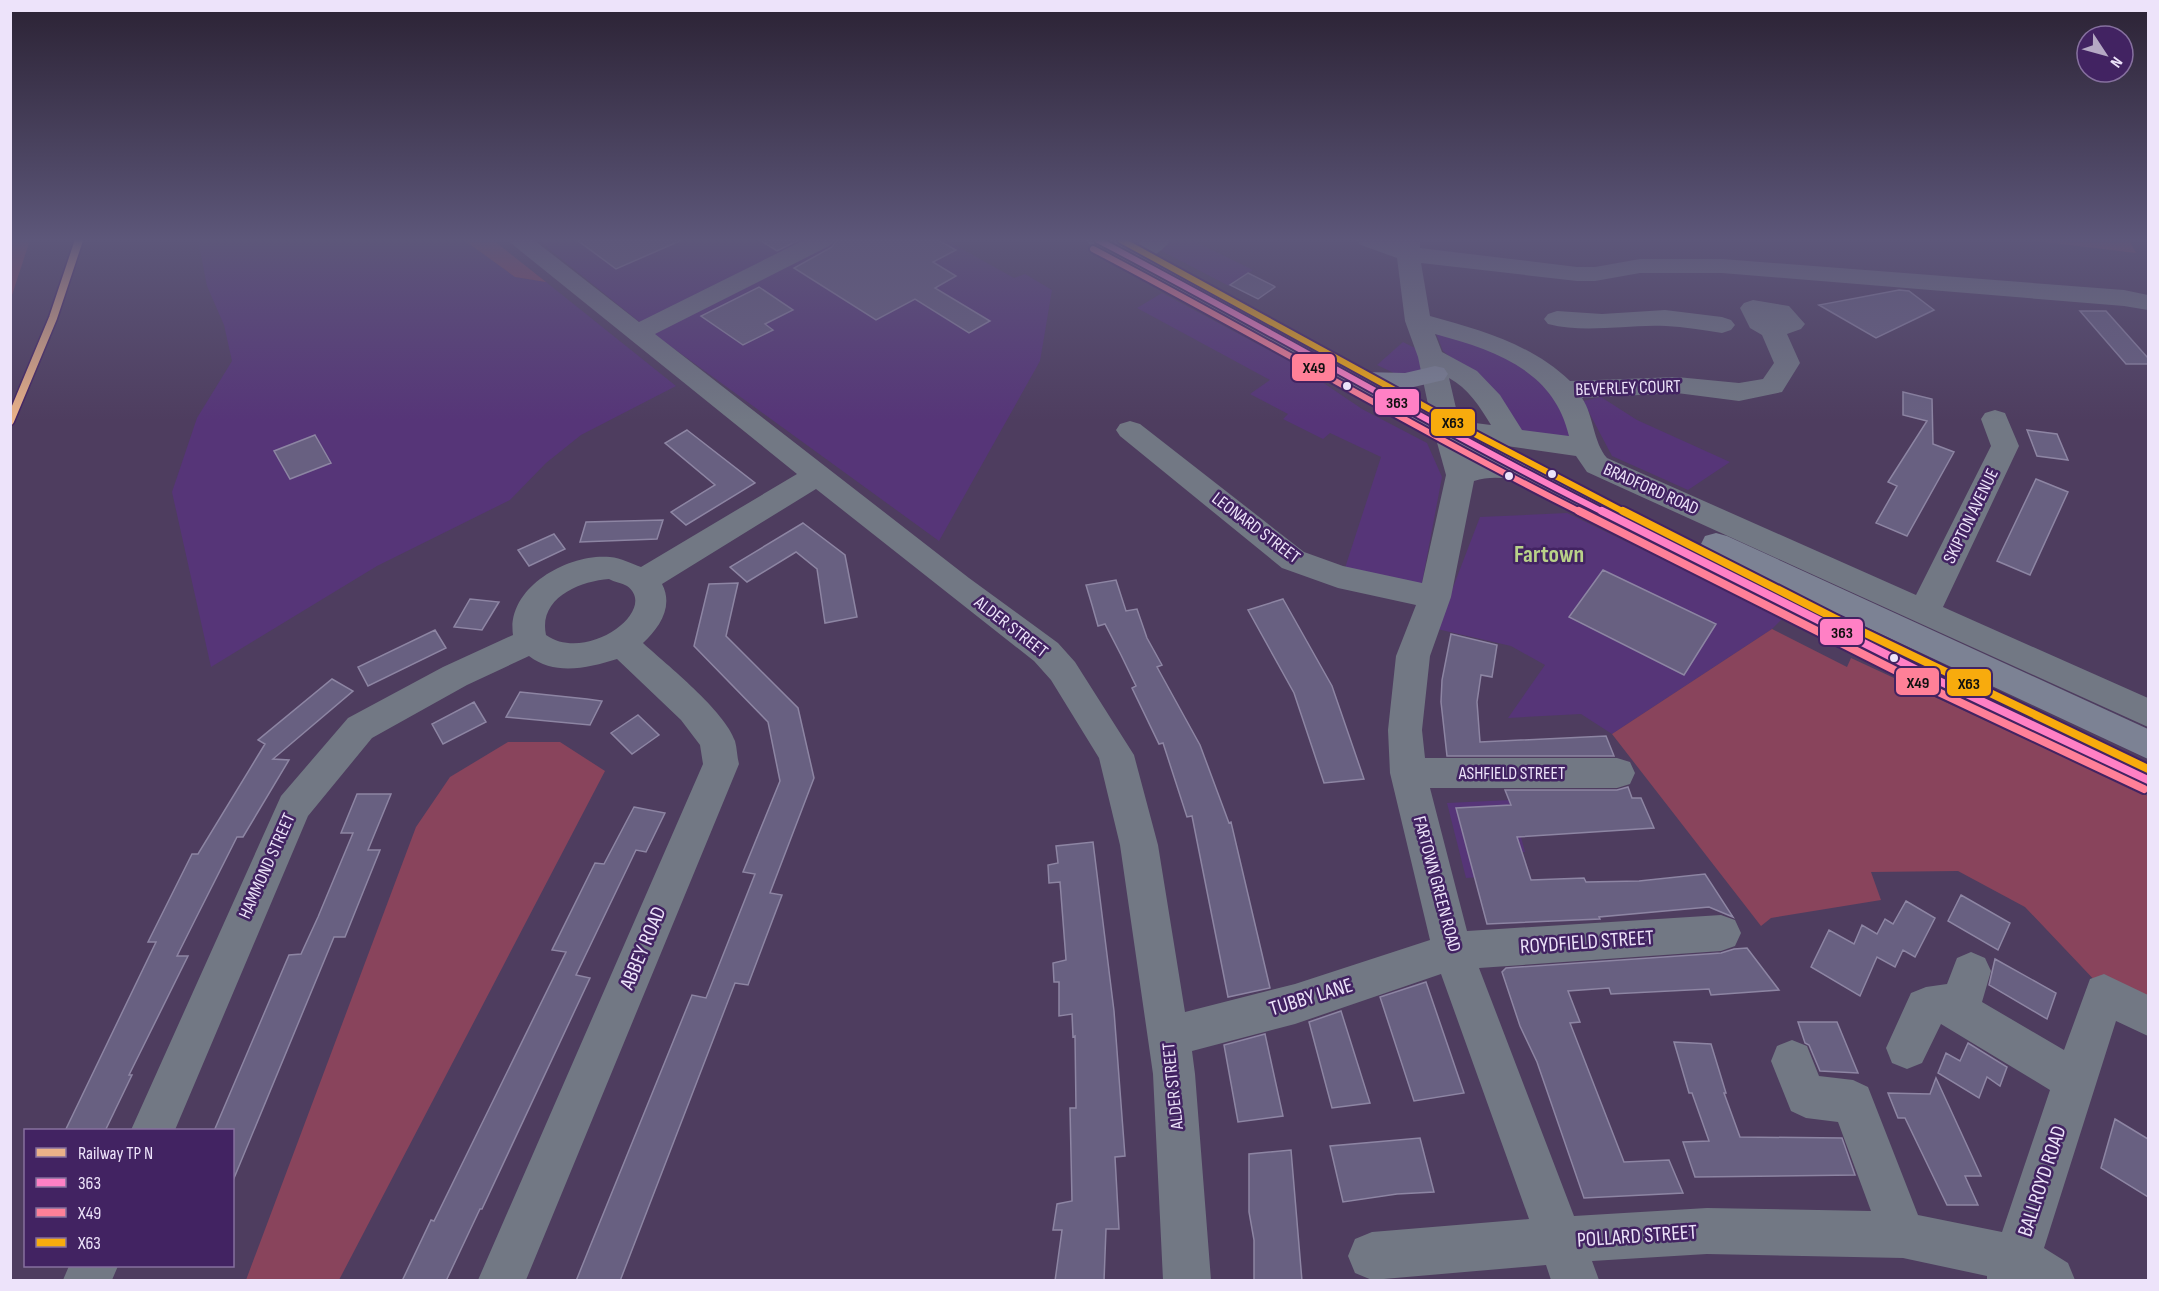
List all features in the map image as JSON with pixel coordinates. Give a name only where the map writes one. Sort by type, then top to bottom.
[{"type":"main road","name":"BRADFORD ROAD","points":[[1209,300],[1447,428]]},
{"type":"main road","points":[[1358,380],[1405,381],[1433,366]]},
{"type":"main road","points":[[1447,428],[1518,469],[1937,680],[2148,780]]},
{"type":"main road","points":[[1447,428],[1662,520],[2148,745]]},
{"type":"street","name":"ALDER STREET","points":[[597,300],[958,586],[1046,652],[1063,671],[1116,755],[1139,845],[1174,1074],[1187,1281]]},
{"type":"street","points":[[638,332],[702,300]]},
{"type":"street","name":"FARTOWN GREEN ROAD","points":[[1416,300],[1419,321],[1461,475],[1435,597],[1413,656],[1405,730],[1408,773],[1431,871],[1454,951],[1568,1261]]},
{"type":"street","points":[[1557,319],[1602,322],[1639,300]]},
{"type":"street","points":[[1670,300],[1722,325]]},
{"type":"street","points":[[1419,321],[1490,340],[1529,361],[1566,390],[1580,419],[1586,448]]},
{"type":"street","name":"BEVERLEY COURT","points":[[1566,390],[1677,385],[1738,392],[1772,386],[1787,363],[1773,331]]},
{"type":"street","points":[[1433,366],[1468,376],[1490,401],[1513,437]]},
{"type":"street","name":"SKIPTON AVENUE","points":[[1924,612],[2005,446],[1995,419]]},
{"type":"street","name":"BRADFORD ROAD","points":[[1447,428],[1586,448],[1587,456],[1597,465],[2148,713]]},
{"type":"street","name":"LEONARD STREET","points":[[1130,430],[1293,560],[1338,577],[1435,597]]},
{"type":"street","points":[[1461,475],[1484,466],[1518,469]]},
{"type":"street","points":[[643,581],[817,475]]},
{"type":"street","points":[[611,568],[630,572],[643,581],[651,594],[651,606],[645,622],[621,644],[609,650],[583,657],[562,657],[546,651],[531,641],[527,628],[531,610],[543,593],[559,581],[590,569],[611,568]]},
{"type":"street","name":"HAMMOND STREET","points":[[154,1129],[294,807],[360,728],[455,676],[531,641]]},
{"type":"street","name":"ABBEY ROAD","points":[[502,1281],[721,764],[717,741],[693,710],[621,644]]},
{"type":"street","name":"ASHFIELD STREET","points":[[1408,773],[1617,773]]},
{"type":"street","name":"ROYDFIELD STREET","points":[[1454,951],[1721,933]]},
{"type":"street","name":"TUBBY LANE","points":[[1168,1037],[1295,1004],[1454,951]]},
{"type":"street","points":[[1959,1010],[1971,971]]},
{"type":"street","name":"BALLROYD ROAD","points":[[2026,1273],[2075,1081],[2104,993],[2148,1016]]},
{"type":"street","points":[[1907,1048],[1926,1006],[1944,1003],[2075,1081]]},
{"type":"street","points":[[1792,1061],[1806,1096],[1853,1102],[1903,1235]]},
{"type":"street","name":"POLLARD STREET","points":[[1372,1256],[1568,1261],[1707,1231],[1903,1235],[2026,1273]]},
{"type":"street","points":[[87,1281],[94,1267]]},
{"type":"shaded area","points":[[213,300],[569,300],[676,386],[581,435],[546,463],[510,500],[377,566],[211,667],[172,492],[197,418],[232,361],[224,325]]},
{"type":"shaded area","points":[[613,300],[1050,300],[1040,361],[939,541],[658,337]]},
{"type":"shaded area","points":[[1150,300],[1176,300],[1297,365],[1362,409],[1427,443],[1442,477],[1421,588],[1344,571],[1381,457],[1330,433],[1323,439],[1283,419],[1288,414],[1250,394],[1270,380],[1137,308]]},
{"type":"shaded area","points":[[1435,330],[1486,344],[1559,392],[1577,442],[1518,434],[1474,376],[1443,351]]},
{"type":"shaded area","points":[[1403,342],[1421,351],[1427,381],[1419,385],[1377,365]]},
{"type":"shaded area","points":[[1601,397],[1637,420],[1730,462],[1688,490],[1612,456],[1583,401]]},
{"type":"shaded area","points":[[1567,513],[1783,618],[1772,629],[1612,734],[1581,714],[1508,718],[1545,665],[1511,646],[1437,629],[1480,517]]},
{"type":"shaded area","points":[[1772,629],[1847,667],[1851,658],[2148,796],[2148,1009],[2100,986],[2025,907],[1958,871],[1871,872],[1881,900],[1771,918],[1761,926],[1612,734]]},
{"type":"shaded area","points":[[508,742],[560,742],[605,771],[339,1280],[246,1280],[416,827],[450,777]]},
{"type":"shaded area","points":[[1511,800],[1525,852],[1502,854],[1508,875],[1466,878],[1447,803]]},
{"type":"building","points":[[733,300],[779,300],[793,310],[765,324],[773,330],[743,345],[701,316]]},
{"type":"building","points":[[845,300],[913,300],[876,320]]},
{"type":"building","points":[[917,300],[955,300],[990,321],[969,333]]},
{"type":"building","points":[[1844,300],[1921,300],[1934,310],[1876,338],[1819,305]]},
{"type":"building","points":[[2080,311],[2106,311],[2148,358],[2148,364],[2126,364]]},
{"type":"building","points":[[1903,392],[1932,399],[1933,444],[1954,452],[1907,536],[1876,523],[1897,486],[1888,482],[1927,421],[1903,415]]},
{"type":"building","points":[[687,430],[755,483],[686,525],[671,512],[715,485],[665,443]]},
{"type":"building","points":[[2027,430],[2057,434],[2068,460],[2037,456]]},
{"type":"building","points":[[315,435],[331,463],[290,479],[274,451]]},
{"type":"building","points":[[2036,479],[2068,492],[2030,575],[1997,561]]},
{"type":"building","points":[[663,520],[657,539],[580,542],[586,522]]},
{"type":"building","points":[[803,523],[845,555],[857,617],[825,623],[817,569],[796,552],[747,582],[730,567]]},
{"type":"building","points":[[554,534],[565,549],[529,566],[518,550]]},
{"type":"building","points":[[1603,570],[1716,624],[1684,675],[1569,617]]},
{"type":"building","points":[[1116,580],[1126,611],[1137,609],[1147,638],[1162,665],[1157,667],[1200,745],[1229,823],[1231,822],[1270,988],[1228,997],[1192,816],[1187,817],[1163,743],[1159,744],[1132,688],[1136,686],[1121,655],[1105,624],[1098,626],[1086,585]]},
{"type":"building","points":[[738,583],[726,636],[798,708],[814,778],[770,893],[782,895],[748,985],[735,983],[620,1281],[576,1281],[692,995],[706,998],[755,874],[743,872],[780,781],[768,722],[694,646],[709,584]]},
{"type":"building","points":[[470,599],[499,602],[482,630],[454,627]]},
{"type":"building","points":[[1283,599],[1332,686],[1364,779],[1324,783],[1294,693],[1248,610]]},
{"type":"building","points":[[435,630],[446,648],[368,686],[358,667]]},
{"type":"building","points":[[1451,634],[1497,645],[1492,677],[1481,675],[1477,702],[1480,742],[1606,736],[1614,756],[1447,756],[1441,702],[1442,680]]},
{"type":"building","points":[[332,679],[353,691],[273,759],[289,760],[243,837],[237,837],[177,956],[188,956],[129,1075],[132,1075],[106,1129],[66,1129],[156,942],[148,942],[192,854],[198,854],[265,744],[258,740]]},
{"type":"building","points":[[520,692],[602,701],[590,725],[506,717]]},
{"type":"building","points":[[474,702],[486,722],[443,744],[432,724]]},
{"type":"building","points":[[638,715],[659,735],[632,754],[611,733]]},
{"type":"building","points":[[1628,787],[1632,798],[1641,798],[1654,828],[1517,837],[1531,880],[1584,878],[1586,882],[1639,881],[1705,874],[1733,917],[1709,907],[1599,917],[1600,919],[1487,924],[1456,808],[1511,805],[1505,790],[1617,790]]},
{"type":"building","points":[[357,794],[391,794],[368,850],[380,850],[345,937],[334,937],[234,1178],[234,1129],[215,1129],[289,955],[301,954],[353,833],[341,833]]},
{"type":"building","points":[[634,807],[665,813],[646,852],[636,850],[576,975],[590,978],[482,1209],[446,1281],[402,1281],[431,1220],[434,1221],[566,952],[552,950],[595,863],[604,864]]},
{"type":"building","points":[[1093,842],[1114,1011],[1125,1156],[1115,1157],[1119,1229],[1106,1229],[1104,1281],[1055,1281],[1062,1230],[1053,1230],[1057,1204],[1072,1201],[1070,1108],[1076,1108],[1075,1036],[1073,1037],[1072,1014],[1059,1016],[1059,982],[1054,982],[1053,963],[1066,960],[1060,882],[1049,883],[1048,865],[1058,863],[1056,846]]},
{"type":"building","points":[[1961,895],[2010,923],[1998,950],[1948,921]]},
{"type":"building","points":[[1906,901],[1935,918],[1915,957],[1903,950],[1895,967],[1877,957],[1860,996],[1811,967],[1829,930],[1854,944],[1862,925],[1877,934],[1885,919],[1893,924]]},
{"type":"building","points":[[1747,948],[1779,990],[1711,995],[1709,989],[1611,994],[1609,988],[1568,991],[1580,1022],[1570,1023],[1624,1162],[1669,1160],[1683,1193],[1584,1198],[1537,1062],[1520,1026],[1502,972],[1506,968],[1721,953]]},
{"type":"building","points":[[1995,959],[2056,993],[2047,1019],[1989,985]]},
{"type":"building","points":[[1426,982],[1464,1093],[1414,1101],[1380,997]]},
{"type":"building","points":[[1341,1011],[1370,1103],[1332,1108],[1309,1022]]},
{"type":"building","points":[[1798,1022],[1837,1022],[1858,1073],[1820,1071],[1809,1045],[1805,1043]]},
{"type":"building","points":[[1265,1034],[1283,1116],[1238,1122],[1224,1045]]},
{"type":"building","points":[[1674,1042],[1711,1044],[1726,1093],[1724,1093],[1740,1137],[1842,1138],[1855,1175],[1695,1177],[1683,1142],[1709,1141],[1692,1093],[1689,1093]]},
{"type":"building","points":[[1968,1043],[2007,1067],[2000,1086],[1987,1077],[1979,1098],[1938,1073],[1946,1053],[1960,1061]]},
{"type":"building","points":[[1936,1078],[1981,1176],[1965,1176],[1978,1205],[1947,1205],[1905,1118],[1898,1118],[1888,1093],[1930,1094]]},
{"type":"building","points":[[2115,1119],[2148,1139],[2148,1197],[2101,1168]]},
{"type":"building","points":[[1420,1138],[1434,1192],[1397,1194],[1343,1202],[1330,1146]]},
{"type":"building","points":[[1291,1150],[1302,1281],[1254,1281],[1254,1240],[1249,1212],[1249,1154]]},
{"type":"transit line","points":[[10,421],[59,300]]},
{"type":"transit line","name":"X49","points":[[1191,300],[1513,478],[1932,689],[2144,789]]},
{"type":"transit line","name":"363","points":[[1213,300],[1518,469],[1937,680],[2148,780]]},
{"type":"transit line","name":"X63","points":[[1233,300],[1473,433],[1679,540],[1834,618],[2148,769]]},
{"type":"district","name":"Fartown","points":[[1549,554]]}]
